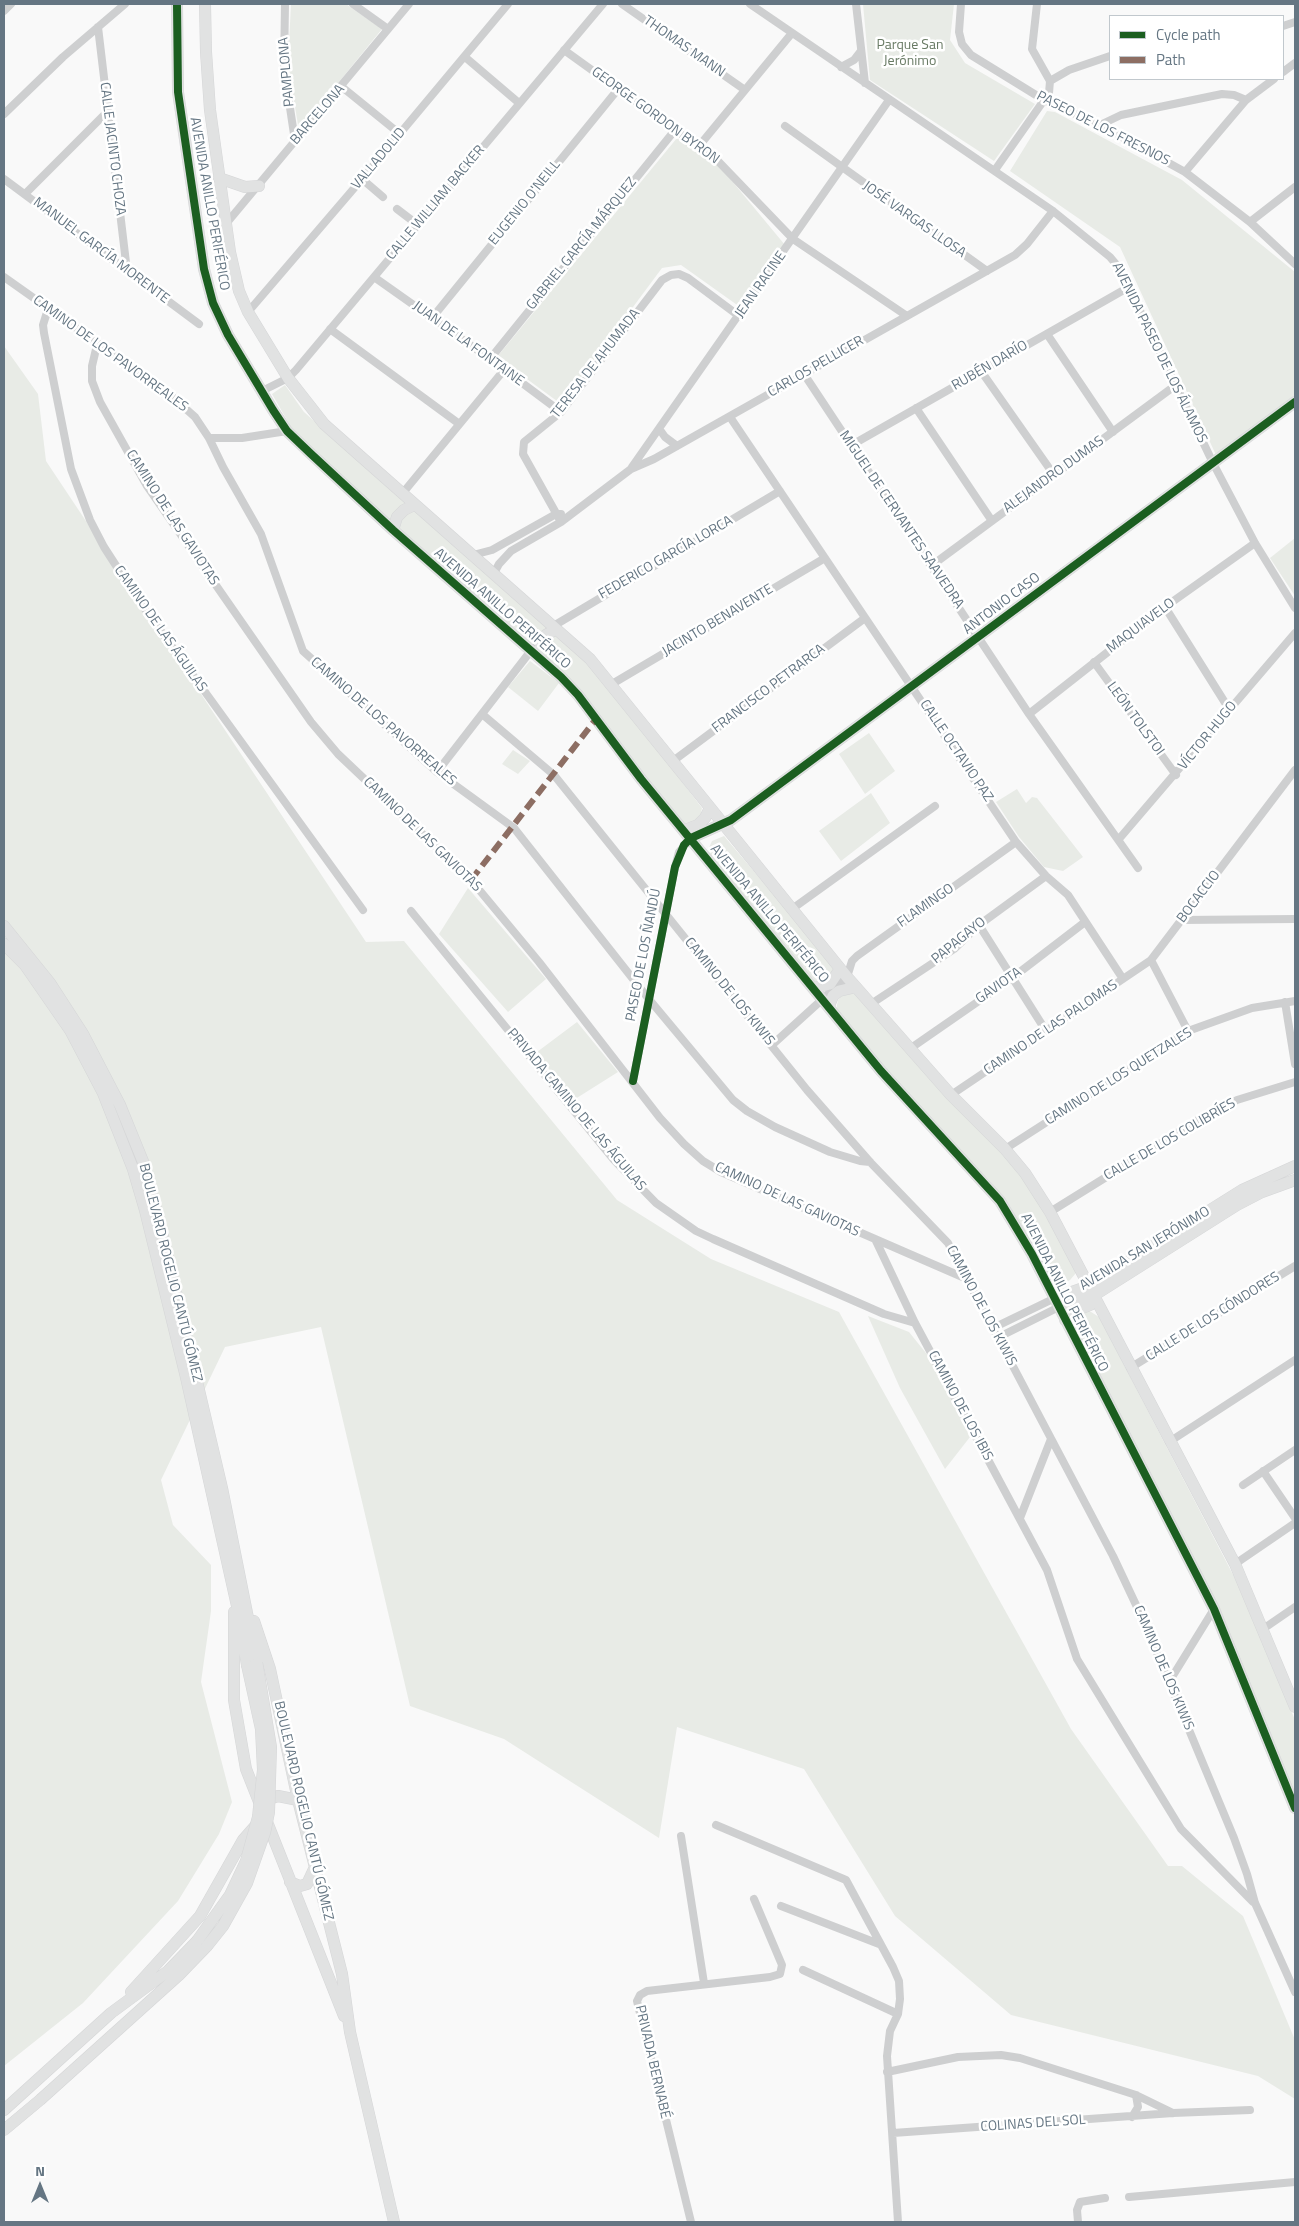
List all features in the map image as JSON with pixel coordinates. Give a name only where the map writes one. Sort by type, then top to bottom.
[{"type":"street","points":[[4,11],[11,4]]},
{"type":"street","points":[[4,114],[125,4]]},
{"type":"street","name":"AVENIDA ANILLO PERIFÉRICO","points":[[177,4],[178,92],[204,269],[213,303],[228,335],[262,391],[287,430],[393,530],[532,650],[578,695],[642,779],[881,1071],[1000,1201],[1020,1231],[1214,1608],[1295,1808]]},
{"type":"street","name":"AVENIDA ANILLO PERIFÉRICO","points":[[206,4],[207,61],[219,178],[225,225],[239,291],[248,312],[288,378],[324,424],[414,505],[583,651],[612,684],[844,973],[951,1094],[1005,1149],[1025,1173],[1050,1212],[1130,1368],[1235,1564],[1263,1629],[1291,1686],[1295,1707]]},
{"type":"street","name":"PAMPLONA","points":[[285,4],[284,68],[295,141]]},
{"type":"street","points":[[353,4],[388,29]]},
{"type":"street","name":"BARCELONA","points":[[225,225],[342,87],[409,4]]},
{"type":"street","name":"VALLADOLID","points":[[248,312],[508,4]]},
{"type":"street","name":"CALLE WILLIAM BACKER","points":[[262,391],[288,378],[602,4]]},
{"type":"street","name":"THOMAS MANN","points":[[622,4],[745,90]]},
{"type":"street","name":"AVENIDA PASEO DE LOS ÁLAMOS","points":[[750,4],[889,100],[995,170],[1053,211],[1110,256],[1120,269],[1213,463],[1255,543],[1295,608]]},
{"type":"street","points":[[856,4],[865,83]]},
{"type":"street","name":"PASEO DE LOS FRESNOS","points":[[960,4],[959,32],[962,44],[971,55],[1044,100],[1100,125],[1185,172],[1250,222],[1295,264]]},
{"type":"street","points":[[995,170],[1049,93],[1050,81],[1032,49],[1037,4]]},
{"type":"street","name":"CALLE JACINTO CHOZA","points":[[98,27],[106,113],[127,272]]},
{"type":"street","points":[[699,146],[792,33]]},
{"type":"street","name":"GEORGE GORDON BYRON","points":[[564,50],[717,160],[792,239],[907,316]]},
{"type":"street","points":[[841,66],[854,60],[861,50]]},
{"type":"street","points":[[1050,81],[1069,70],[1109,56]]},
{"type":"street","points":[[465,57],[520,103]]},
{"type":"street","points":[[1284,71],[1295,63]]},
{"type":"street","points":[[1185,172],[1246,100],[1273,80]]},
{"type":"street","points":[[342,87],[400,134]]},
{"type":"street","name":"EUGENIO O'NEILL","points":[[432,318],[619,88]]},
{"type":"street","points":[[1100,125],[1121,115],[1222,94],[1234,95],[1246,100]]},
{"type":"street","name":"JEAN RACINE","points":[[631,469],[889,100]]},
{"type":"street","points":[[25,194],[106,113]]},
{"type":"street","name":"JOSÉ VARGAS LLOSA","points":[[784,126],[987,271]]},
{"type":"street","name":"GABRIEL GARCÍA MÁRQUEZ","points":[[490,359],[675,130]]},
{"type":"street","points":[[219,178],[245,187],[259,186]]},
{"type":"street","name":"MANUEL GARCÍA MORENTE","points":[[4,179],[199,324]]},
{"type":"street","points":[[362,179],[383,197]]},
{"type":"street","points":[[1250,222],[1295,187]]},
{"type":"street","points":[[397,209],[418,225]]},
{"type":"street","name":"CARLOS PELLICER","points":[[494,573],[499,564],[511,551],[561,522],[570,513],[631,469],[730,417],[1015,255],[1053,211]]},
{"type":"street","name":"TERESA DE AHUMADA","points":[[561,522],[522,447],[528,437],[561,412],[662,280],[679,274],[688,278],[739,316]]},
{"type":"street","name":"CAMINO DE LOS PAVORREALES","points":[[4,277],[97,345],[168,393],[194,417],[209,438],[223,467],[261,534],[303,651],[437,772],[514,828],[648,998],[733,1100],[746,1111],[830,1152],[870,1162]]},
{"type":"street","name":"JUAN DE LA FONTAINE","points":[[374,277],[561,412]]},
{"type":"street","name":"RUBÉN DARÍO","points":[[850,446],[1129,287]]},
{"type":"street","name":"CAMINO DE LAS ÁGUILAS","points":[[48,309],[43,325],[44,333],[71,469],[90,520],[104,547],[166,638],[363,910]]},
{"type":"street","points":[[330,329],[458,423]]},
{"type":"street","points":[[1046,334],[1113,432]]},
{"type":"street","name":"CAMINO DE LAS GAVIOTAS","points":[[97,345],[92,366],[92,381],[100,402],[147,486],[311,722],[338,754],[472,880],[660,1118],[692,1152],[721,1172],[967,1279]]},
{"type":"street","points":[[381,518],[393,513],[400,506],[402,494],[458,423],[504,370]]},
{"type":"street","points":[[981,371],[1054,475]]},
{"type":"street","name":"MIGUEL DE CERVANTES SAAVEDRA","points":[[804,374],[850,446],[980,636],[1030,714],[1138,868]]},
{"type":"street","name":"ALEJANDRO DUMAS","points":[[931,566],[1176,385]]},
{"type":"street","name":"ANTONIO CASO","points":[[726,827],[731,820],[1295,402]]},
{"type":"street","points":[[916,408],[992,521]]},
{"type":"street","name":"CALLE OCTAVIO PAZ","points":[[730,417],[1016,842],[1046,876],[1063,889],[1123,979]]},
{"type":"street","points":[[209,438],[242,438],[287,430]]},
{"type":"street","points":[[660,430],[665,437],[677,446]]},
{"type":"street","name":"FEDERICO GARCÍA LORCA","points":[[551,625],[780,491]]},
{"type":"street","points":[[393,530],[397,517],[404,510],[414,505]]},
{"type":"street","points":[[473,555],[492,550],[556,514],[570,513]]},
{"type":"street","name":"MAQUIAVELO","points":[[1030,714],[1165,607],[1255,543]]},
{"type":"street","name":"JACINTO BENAVENTE","points":[[612,684],[825,558]]},
{"type":"street","points":[[1165,607],[1229,710]]},
{"type":"street","name":"FRANCISCO PETRARCA","points":[[673,761],[865,618]]},
{"type":"street","points":[[437,772],[532,650],[546,635],[551,625]]},
{"type":"street","name":"VÍCTOR HUGO","points":[[1119,839],[1176,775],[1295,633]]},
{"type":"street","name":"LEÓN TOLSTOI","points":[[1094,662],[1176,775]]},
{"type":"street","name":"CAMINO DE LOS KIWIS","points":[[482,714],[554,775],[772,1045],[870,1162],[948,1243],[1117,1565],[1169,1682],[1234,1838],[1247,1874],[1254,1903],[1295,1992]]},
{"type":"street","name":"BOCACCIO","points":[[1150,960],[1295,770]]},
{"type":"street","points":[[792,909],[935,806]]},
{"type":"street","points":[[688,834],[705,818],[710,808]]},
{"type":"street","points":[[688,834],[726,827]]},
{"type":"street","points":[[701,852],[711,835],[726,827]]},
{"type":"street","name":"PASEO DE LOS ÑANDÚ","points":[[632,1081],[665,913],[679,852],[688,834]]},
{"type":"street","name":"FLAMINGO","points":[[844,973],[852,960],[857,956],[1016,842]]},
{"type":"street","name":"PAPAGAYO","points":[[871,1004],[954,949],[979,925],[1046,876]]},
{"type":"street","name":"PRIVADA CAMINO DE LAS ÁGUILAS","points":[[411,911],[614,1160],[656,1203],[696,1231],[713,1240],[884,1314],[916,1323]]},
{"type":"street","points":[[1182,920],[1295,919]]},
{"type":"street","name":"GAVIOTA","points":[[911,1048],[1012,978],[1085,922]]},
{"type":"street","points":[[979,925],[1046,1031]]},
{"type":"street","name":"BOULEVARD ROGELIO CANTÚ GÓMEZ","points":[[4,926],[50,983],[83,1034],[120,1105],[144,1164],[196,1376],[244,1594],[252,1664]]},
{"type":"street","name":"BOULEVARD ROGELIO CANTÚ GÓMEZ","points":[[4,944],[24,965],[70,1030],[103,1093],[133,1169],[145,1210],[186,1377],[237,1606],[271,1747],[269,1812],[261,1846],[247,1883],[222,1926],[168,1971],[110,2014],[4,2110]]},
{"type":"street","points":[[1150,960],[1188,1031]]},
{"type":"street","name":"CAMINO DE LAS PALOMAS","points":[[951,1094],[1150,960]]},
{"type":"street","points":[[814,988],[830,984],[844,973]]},
{"type":"street","points":[[826,1003],[844,973]]},
{"type":"street","points":[[772,1045],[826,1003],[839,990],[856,987]]},
{"type":"street","name":"CAMINO DE LOS QUETZALES","points":[[1005,1149],[1188,1031],[1252,1008],[1295,1001]]},
{"type":"street","points":[[1285,1002],[1295,1064]]},
{"type":"street","name":"CALLE DE LOS COLIBRÍES","points":[[1050,1212],[1206,1116],[1237,1100],[1295,1082]]},
{"type":"street","name":"AVENIDA SAN JERÓNIMO","points":[[1091,1290],[1242,1190],[1295,1166]]},
{"type":"street","name":"AVENIDA SAN JERÓNIMO","points":[[993,1328],[1055,1299],[1091,1290],[1262,1192],[1295,1180]]},
{"type":"street","name":"CAMINO DE LOS IBIS","points":[[876,1241],[916,1323],[1047,1570]]},
{"type":"street","name":"CALLE DE LOS CÓNDORES","points":[[1130,1368],[1295,1266]]},
{"type":"street","points":[[1055,1299],[1067,1288],[1091,1290],[1078,1309],[1065,1320]]},
{"type":"street","name":"AVENIDA SAN JERÓNIMO","points":[[999,1337],[1055,1299]]},
{"type":"street","points":[[1169,1442],[1295,1360]]},
{"type":"street","points":[[1020,1518],[1051,1439]]},
{"type":"street","points":[[1243,1485],[1295,1450]]},
{"type":"street","points":[[1263,1471],[1295,1518]]},
{"type":"street","points":[[1235,1564],[1295,1523]]},
{"type":"street","name":"CAMINO DE LOS KIWIS","points":[[1047,1570],[1077,1659],[1163,1802],[1195,1844],[1254,1903]]},
{"type":"street","name":"BOULEVARD ROGELIO CANTÚ GÓMEZ","points":[[244,1594],[270,1669],[298,1800],[342,1974],[350,2032],[394,2222]]},
{"type":"street","name":"BOULEVARD ROGELIO CANTÚ GÓMEZ","points":[[237,1606],[232,1624],[234,1708],[246,1769],[350,2032]]},
{"type":"street","points":[[1169,1682],[1214,1608]]},
{"type":"street","points":[[1263,1629],[1295,1608]]},
{"type":"street","points":[[110,2014],[200,1916],[243,1840],[264,1812],[266,1802],[274,1797],[282,1796],[298,1800]]},
{"type":"street","points":[[716,1825],[846,1880],[899,1981],[898,2014],[887,2043],[887,2072],[898,2222]]},
{"type":"street","points":[[681,1836],[704,1984],[770,1977],[782,1972],[782,1965],[754,1899]]},
{"type":"street","points":[[290,1882],[300,1886],[307,1884],[315,1868]]},
{"type":"street","points":[[781,1906],[879,1944]]},
{"type":"street","name":"BOULEVARD ROGELIO CANTÚ GÓMEZ","points":[[4,2130],[179,1975],[202,1943]]},
{"type":"street","points":[[803,1970],[898,2014]]},
{"type":"street","name":"PRIVADA BERNABÉ","points":[[692,2222],[637,2001],[640,1995],[647,1991],[704,1984]]},
{"type":"street","points":[[887,2072],[958,2057],[1001,2055],[1020,2058],[1136,2095],[1172,2113]]},
{"type":"street","points":[[4,2102],[40,2076]]},
{"type":"street","points":[[1132,2117],[1138,2107],[1136,2095]]},
{"type":"street","points":[[4,2139],[40,2100]]},
{"type":"street","name":"COLINAS DEL SOL","points":[[893,2134],[1172,2113],[1250,2110]]},
{"type":"street","points":[[1129,2197],[1295,2182]]},
{"type":"street","points":[[1078,2222],[1077,2210],[1080,2202],[1104,2198]]},
{"type":"green space","points":[[291,4],[346,4],[382,29],[299,131],[288,64]]},
{"type":"green space","name":"Parque San Jerónimo","points":[[863,4],[954,4],[950,40],[965,63],[1035,104],[994,161],[870,80]]},
{"type":"green space","points":[[1047,111],[1055,112],[1182,180],[1295,272],[1295,395],[1216,455],[1120,247],[1010,171]]},
{"type":"green space","points":[[677,138],[717,163],[785,245],[740,307],[681,265],[662,268],[561,404],[497,357]]},
{"type":"green space","points":[[4,346],[38,394],[46,461],[366,942],[404,941],[617,1200],[711,1259],[839,1312],[1071,1729],[1168,1866],[1182,1866],[1243,1916],[1295,2040],[1295,2099],[1258,2076],[1011,2015],[895,1916],[804,1769],[677,1727],[659,1838],[504,1739],[410,1706],[321,1327],[225,1347],[161,1480],[173,1525],[211,1565],[211,1611],[201,1682],[232,1802],[219,1834],[178,1901],[83,2003],[4,2066]]},
{"type":"green space","points":[[285,385],[304,412],[587,662],[615,694],[702,808],[700,818],[686,826],[605,725],[334,471],[291,427],[272,394]]},
{"type":"green space","points":[[1295,538],[1295,596],[1270,558]]},
{"type":"green space","points":[[530,661],[559,683],[538,711],[508,687]]},
{"type":"green space","points":[[869,733],[895,771],[865,794],[839,754]]},
{"type":"green space","points":[[513,750],[530,761],[518,774],[502,764]]},
{"type":"green space","points":[[1017,789],[1026,803],[1032,797],[1037,798],[1083,857],[1063,871],[1044,867],[1019,837],[996,802]]},
{"type":"green space","points":[[871,793],[890,823],[841,861],[819,831]]},
{"type":"green space","points":[[724,836],[835,967],[827,979],[814,982],[707,852],[712,841]]},
{"type":"green space","points":[[468,888],[546,979],[508,1012],[439,934]]},
{"type":"green space","points":[[855,994],[1022,1175],[1074,1265],[1076,1273],[1070,1280],[1061,1285],[1051,1285],[1010,1206],[989,1180],[906,1094],[836,1010],[838,1000],[842,995]]},
{"type":"green space","points":[[577,1022],[618,1072],[572,1101],[537,1052]]},
{"type":"green space","points":[[1088,1310],[1099,1317],[1241,1590],[1295,1720],[1295,1798],[1224,1619],[1073,1323],[1077,1314]]},
{"type":"green space","points":[[868,1316],[909,1332],[938,1368],[970,1437],[945,1469],[900,1388]]},
{"type":"marked path","points":[[471,880],[596,719]]},
{"type":"cycle path","points":[[177,4],[178,92],[204,269],[213,303],[228,335],[273,410],[287,431],[310,453],[393,530],[561,677],[578,695],[641,779],[881,1071],[1000,1201],[1032,1254],[1214,1609],[1295,1808]]},
{"type":"cycle path","points":[[633,1081],[675,867],[684,845],[691,838],[731,820],[1295,402]]}]
